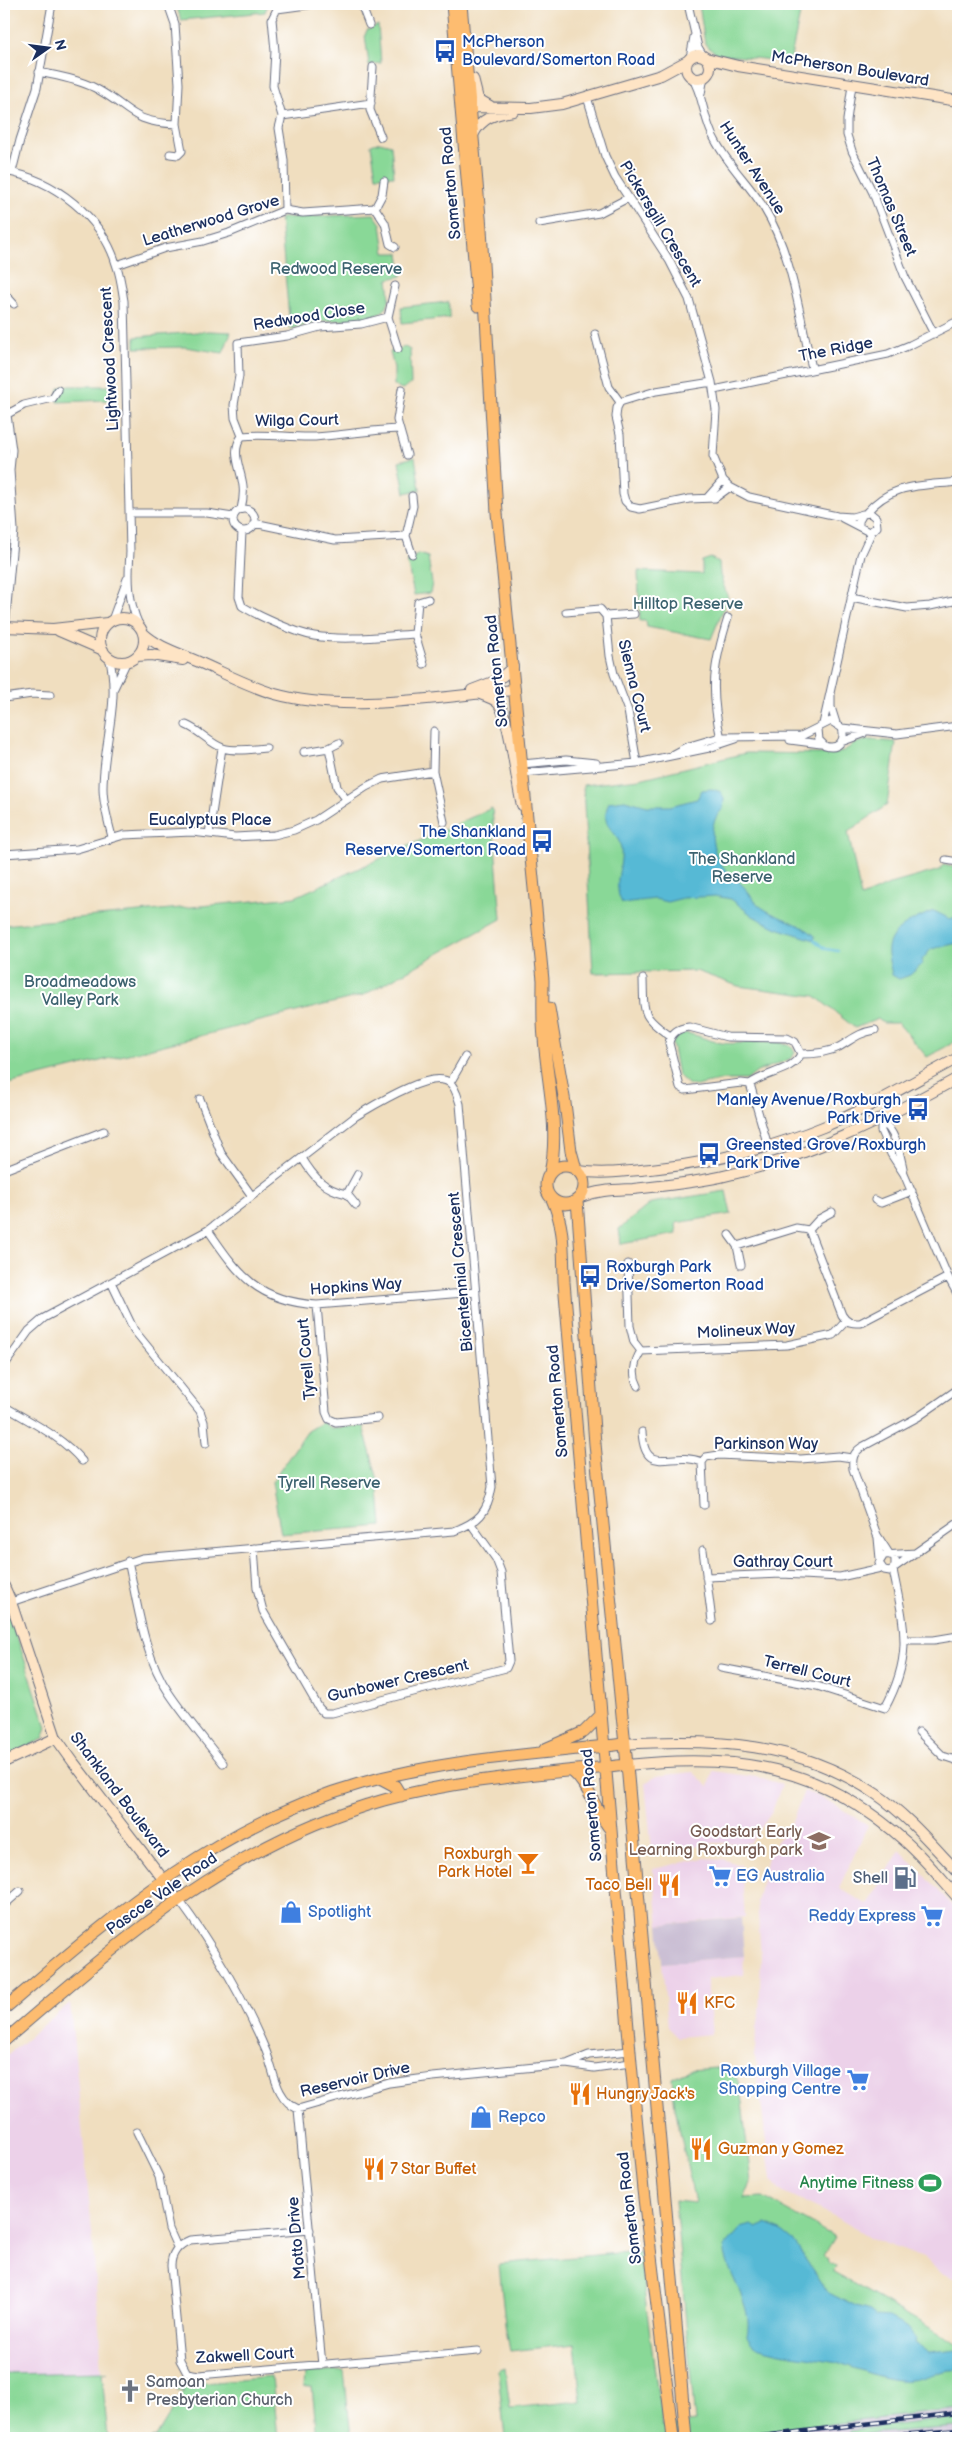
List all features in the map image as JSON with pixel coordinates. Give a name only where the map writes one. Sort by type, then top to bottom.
[{"type":"main road","name":"Somerton Road","points":[[452,4],[466,107],[473,135],[481,228],[497,513],[543,980],[565,1102],[570,1151],[577,1170]]},
{"type":"main road","name":"Somerton Road","points":[[461,4],[479,313],[487,360]]},
{"type":"main road","name":"Somerton Road","points":[[543,980],[544,1036],[554,1132],[554,1152],[550,1173]]},
{"type":"main road","points":[[565,1166],[577,1170],[584,1186],[579,1198],[561,1204],[552,1199],[548,1195],[546,1184],[550,1173],[554,1169],[565,1166]]},
{"type":"main road","name":"Somerton Road","points":[[579,1198],[599,1492],[627,1765],[686,2438]]},
{"type":"main road","name":"Somerton Road","points":[[552,1199],[560,1217],[562,1231],[564,1282],[631,2063],[643,2190],[673,2438]]},
{"type":"main road","points":[[531,1754],[584,1732],[601,1715]]},
{"type":"main road","name":"Pascoe Vale Road","points":[[4,2009],[110,1919],[163,1879],[214,1847],[278,1814],[336,1791],[380,1778],[468,1761],[624,1744]]},
{"type":"main road","name":"Pascoe Vale Road","points":[[4,2040],[136,1929],[178,1898],[237,1862],[280,1840],[328,1819],[401,1796],[458,1783],[627,1765]]},
{"type":"main road","points":[[572,1771],[586,1786],[603,1821],[611,1830]]},
{"type":"main road","points":[[380,1778],[395,1786],[401,1796]]},
{"type":"main road","points":[[630,2051],[651,2049]]},
{"type":"main road","points":[[631,2063],[653,2062]]},
{"type":"street","points":[[12,172],[37,88],[52,4]]},
{"type":"street","points":[[168,4],[175,24],[179,64],[177,124],[182,151],[178,155],[170,154]]},
{"type":"street","points":[[285,210],[284,160],[279,128],[282,116],[273,86],[275,51],[272,18],[277,9],[314,4]]},
{"type":"street","points":[[361,4],[369,25]]},
{"type":"street","points":[[461,4],[475,94],[482,104],[490,106]]},
{"type":"street","points":[[661,75],[690,75],[698,78],[705,75],[709,64],[698,47],[688,4]]},
{"type":"street","points":[[690,75],[686,68],[694,32]]},
{"type":"street","points":[[473,135],[477,126],[492,115],[562,104],[661,75],[696,55],[705,58]]},
{"type":"street","name":"McPherson Boulevard","points":[[705,58],[738,66],[958,101]]},
{"type":"street","name":"McPherson Boulevard","points":[[705,75],[724,68],[738,66]]},
{"type":"street","points":[[374,67],[370,110],[381,137]]},
{"type":"street","points":[[39,72],[95,88],[139,118],[155,124],[177,124]]},
{"type":"street","name":"Hunter Avenue","points":[[690,75],[697,85],[706,120],[714,139],[764,208],[783,247],[812,368]]},
{"type":"street","name":"Hunter Avenue","points":[[701,99],[705,75]]},
{"type":"street","name":"Thomas Street","points":[[852,85],[847,120],[852,151],[873,193],[905,277],[934,334]]},
{"type":"street","name":"Pickersgill Crescent","points":[[586,97],[605,156],[615,177],[669,260],[689,299],[714,390],[716,410],[713,456],[723,480],[730,487],[750,497],[837,516],[852,517],[865,514]]},
{"type":"street","points":[[282,116],[371,103]]},
{"type":"street","points":[[466,107],[531,108]]},
{"type":"street","name":"Lightwood Crescent","points":[[4,171],[26,176],[56,190],[75,204],[103,236],[117,265],[124,301],[130,552],[128,576],[131,605],[141,630]]},
{"type":"street","points":[[384,181],[382,195],[374,208],[385,223],[390,244],[396,248]]},
{"type":"street","points":[[539,223],[600,213],[628,198]]},
{"type":"street","name":"Leatherwood Grove","points":[[117,265],[165,248],[203,241],[228,233],[285,210],[314,213],[342,209],[374,208]]},
{"type":"street","name":"Redwood Close","points":[[395,286],[388,316],[398,349]]},
{"type":"street","points":[[4,293],[14,304]]},
{"type":"street","name":"Redwood Close","points":[[242,436],[235,418],[234,405],[239,376],[238,343],[287,336],[320,327],[361,324],[388,316]]},
{"type":"street","name":"The Ridge","points":[[714,390],[812,368],[888,354],[934,334],[958,321]]},
{"type":"street","points":[[595,334],[609,387],[620,402]]},
{"type":"street","points":[[712,382],[656,392],[620,402],[616,417],[620,434],[625,501],[631,507],[640,509],[674,501],[715,498],[730,487]]},
{"type":"street","points":[[402,388],[398,420],[407,455]]},
{"type":"street","points":[[58,390],[53,398],[24,406],[5,416],[12,450],[10,470],[14,530],[4,627],[54,629],[126,618],[150,639],[252,686],[301,700],[351,704],[515,690]]},
{"type":"street","name":"Wilga Court","points":[[241,509],[244,497],[236,443],[242,436],[281,434],[312,437],[371,430],[399,429]]},
{"type":"street","points":[[707,498],[723,480]]},
{"type":"street","points":[[861,555],[859,521],[888,493],[904,488],[958,482]]},
{"type":"street","points":[[821,744],[817,736],[831,687],[861,555],[872,531],[876,527],[878,507],[888,493]]},
{"type":"street","points":[[412,496],[413,506],[406,536],[412,554]]},
{"type":"street","points":[[241,509],[251,512],[254,523],[250,529],[242,531],[236,528],[233,517],[241,509]]},
{"type":"street","points":[[129,513],[207,513],[233,517]]},
{"type":"street","points":[[865,514],[870,513],[876,518]]},
{"type":"street","name":"Pickersgill Crescent","points":[[837,516],[860,527]]},
{"type":"street","points":[[254,523],[335,540],[406,536]]},
{"type":"street","points":[[860,527],[866,532],[872,531]]},
{"type":"street","points":[[242,531],[239,598],[242,606],[248,610],[312,636],[336,638],[415,634]]},
{"type":"street","name":"Lightwood Crescent","points":[[110,621],[128,576]]},
{"type":"street","points":[[851,597],[907,608],[930,606],[958,600]]},
{"type":"street","points":[[424,664],[415,634],[418,602],[428,599]]},
{"type":"street","name":"Sienna Court","points":[[566,612],[600,609],[606,616],[610,656],[614,674],[628,711],[637,763]]},
{"type":"street","name":"Sienna Court","points":[[606,616],[634,614]]},
{"type":"street","points":[[721,741],[714,705],[713,679],[716,656],[728,618]]},
{"type":"street","points":[[110,621],[100,636],[106,653],[114,691]]},
{"type":"street","points":[[54,629],[106,653],[114,660],[127,661],[137,656],[170,657],[202,663]]},
{"type":"street","points":[[137,656],[143,646],[141,630]]},
{"type":"street","points":[[112,837],[104,805],[103,788],[114,691],[127,661]]},
{"type":"street","points":[[454,695],[498,680],[513,667]]},
{"type":"street","points":[[831,687],[831,707],[843,737],[841,742]]},
{"type":"street","points":[[476,693],[496,701],[507,722],[514,773],[528,828]]},
{"type":"street","points":[[4,698],[32,694],[50,695]]},
{"type":"street","points":[[522,768],[637,763],[673,754],[699,743],[738,738],[801,736],[831,722],[839,726],[870,732],[897,734],[958,726]]},
{"type":"street","points":[[186,725],[197,729],[222,748],[245,750],[266,748]]},
{"type":"street","points":[[434,731],[433,771],[444,822]]},
{"type":"street","points":[[782,738],[821,744],[829,748],[854,736],[870,732]]},
{"type":"street","points":[[304,752],[329,748],[339,743]]},
{"type":"street","points":[[209,834],[222,748]]},
{"type":"street","points":[[329,748],[337,787],[346,799]]},
{"type":"street","name":"Eucalyptus Place","points":[[4,854],[77,849],[112,837],[192,832],[255,837],[294,830],[316,820],[346,799],[382,779],[433,771]]},
{"type":"street","points":[[946,860],[958,862]]},
{"type":"street","points":[[643,979],[647,1017],[653,1024],[670,1036]]},
{"type":"street","points":[[670,1036],[682,1028],[690,1027],[727,1037],[780,1037],[795,1042],[800,1054]]},
{"type":"street","points":[[800,1054],[826,1052],[839,1047],[859,1034],[875,1030]]},
{"type":"street","points":[[670,1036],[669,1049],[680,1087],[691,1090],[741,1083],[750,1084],[759,1077],[794,1064],[800,1054]]},
{"type":"street","points":[[4,1366],[11,1353],[29,1331],[44,1318],[208,1230],[356,1116],[397,1093],[429,1080],[442,1080],[450,1083],[465,1057]]},
{"type":"street","points":[[577,1170],[600,1173],[675,1166],[768,1146],[824,1127],[874,1104],[955,1059]]},
{"type":"street","points":[[884,1126],[892,1114],[958,1078]]},
{"type":"street","name":"Bicentennial Crescent","points":[[11,1602],[128,1561],[454,1531],[471,1524],[490,1504],[492,1487],[460,1104],[450,1083]]},
{"type":"street","points":[[750,1084],[774,1164]]},
{"type":"street","points":[[200,1099],[221,1153],[252,1196]]},
{"type":"street","points":[[874,1104],[884,1126],[891,1154],[904,1174],[948,1277],[958,1294]]},
{"type":"street","points":[[579,1198],[595,1192],[677,1184],[720,1177],[774,1164],[837,1141],[869,1126],[884,1126]]},
{"type":"street","points":[[4,1170],[104,1131]]},
{"type":"street","points":[[302,1158],[313,1177],[323,1185],[337,1192],[347,1194],[356,1205]]},
{"type":"street","points":[[347,1194],[358,1174]]},
{"type":"street","points":[[875,1200],[881,1203],[912,1191]]},
{"type":"street","points":[[809,1230],[819,1219],[832,1212]]},
{"type":"street","points":[[737,1246],[796,1228],[809,1230]]},
{"type":"street","name":"Hopkins Way","points":[[208,1230],[235,1269],[251,1284],[295,1304],[317,1305],[476,1292]]},
{"type":"street","points":[[809,1230],[846,1321],[860,1323],[948,1277]]},
{"type":"street","points":[[730,1235],[737,1246],[741,1265]]},
{"type":"street","points":[[628,1264],[630,1326],[634,1342],[641,1351],[634,1367],[635,1380],[638,1386]]},
{"type":"street","points":[[111,1282],[134,1330],[200,1411],[204,1422],[206,1443]]},
{"type":"street","name":"Tyrell Court","points":[[317,1305],[326,1412],[329,1419],[336,1422],[378,1418]]},
{"type":"street","name":"Molineux Way","points":[[641,1351],[787,1345],[833,1335],[846,1321]]},
{"type":"street","points":[[4,1348],[11,1353]]},
{"type":"street","points":[[898,1592],[882,1569],[877,1535],[853,1469],[852,1458],[856,1451],[862,1447],[918,1417],[958,1389]]},
{"type":"street","points":[[4,1406],[64,1442],[82,1461]]},
{"type":"street","name":"Parkinson Way","points":[[642,1432],[645,1454],[650,1458],[684,1458],[702,1462],[706,1457],[719,1455],[801,1459],[838,1456],[852,1458]]},
{"type":"street","points":[[702,1462],[704,1505]]},
{"type":"street","points":[[882,1569],[894,1569],[958,1523]]},
{"type":"street","name":"Gunbower Crescent","points":[[254,1548],[257,1588],[263,1610],[319,1708],[324,1713],[332,1713],[506,1668],[509,1661],[501,1572],[496,1559],[471,1524]]},
{"type":"street","points":[[877,1535],[895,1558],[894,1569],[904,1616],[905,1640],[934,1640],[958,1636]]},
{"type":"street","points":[[703,1550],[712,1621]]},
{"type":"street","points":[[880,1559],[884,1555],[916,1552]]},
{"type":"street","name":"Gathray Court","points":[[859,1572],[880,1559]]},
{"type":"street","points":[[128,1561],[148,1648],[157,1671],[168,1692],[224,1763]]},
{"type":"street","name":"Gathray Court","points":[[706,1576],[791,1574],[840,1577],[882,1569]]},
{"type":"street","name":"Shankland Boulevard","points":[[4,1586],[56,1738],[163,1879]]},
{"type":"street","name":"Terrell Court","points":[[720,1668],[817,1686],[885,1708],[901,1668],[905,1640]]},
{"type":"street","points":[[919,1732],[943,1756],[958,1761]]},
{"type":"street","points":[[4,1762],[56,1738]]},
{"type":"street","points":[[624,1744],[719,1741],[763,1747],[834,1770],[876,1794],[910,1822],[958,1872]]},
{"type":"street","points":[[627,1765],[719,1760],[756,1764],[831,1789],[871,1813],[907,1843],[958,1898]]},
{"type":"street","name":"Reservoir Drive","points":[[163,1879],[178,1898],[208,1944],[246,2009],[266,2051],[282,2097],[291,2106],[298,2109],[389,2083],[566,2064],[594,2068],[631,2063]]},
{"type":"street","points":[[4,1905],[19,1888],[28,1894]]},
{"type":"street","name":"Reservoir Drive","points":[[566,2064],[589,2055],[630,2051]]},
{"type":"street","name":"Motto Drive","points":[[298,2109],[322,2364]]},
{"type":"street","points":[[137,2132],[159,2176],[169,2229],[177,2247],[190,2240],[310,2230]]},
{"type":"street","name":"Zakwell Court","points":[[177,2247],[171,2259],[171,2266],[180,2360],[187,2373],[199,2375],[478,2351]]},
{"type":"shaded area","points":[[713,1771],[756,1777],[782,1784],[772,1812],[750,1843],[714,1843],[652,1852],[645,1783],[656,1776],[693,1772],[709,1787]]},
{"type":"shaded area","name":"Roxburgh Village Shopping Centre","points":[[804,1791],[825,1799],[868,1825],[839,1888],[868,1905],[900,1850],[958,1911],[958,2279],[939,2271],[923,2258],[871,2238],[836,2217],[779,2190],[771,2179],[755,2056],[756,2027],[759,2018],[761,1956],[757,1902],[771,1844],[774,1846],[793,1819]]},
{"type":"shaded area","points":[[703,1858],[722,1859],[741,1865],[745,1917],[659,1925],[653,1869]]},
{"type":"shaded area","points":[[741,1918],[744,1956],[662,1963],[659,1925]]},
{"type":"shaded area","name":"KFC","points":[[744,1956],[743,1975],[707,1979],[712,2034],[678,2037],[668,2027],[662,1963]]},
{"type":"shaded area","points":[[70,2003],[93,2242],[102,2372],[4,2374],[4,2058]]},
{"type":"shaded area","points":[[958,2409],[958,2418],[850,2430],[851,2435],[958,2427],[958,2438],[713,2438]]},
{"type":"green space","points":[[268,4],[265,12],[181,20],[176,5]]},
{"type":"green space","points":[[699,4],[802,4],[790,62],[717,54],[705,44]]},
{"type":"green space","points":[[378,25],[381,63],[369,65],[365,35],[367,30]]},
{"type":"green space","points":[[380,142],[391,145],[394,176],[376,176],[371,145]]},
{"type":"green space","name":"Redwood Reserve","points":[[374,214],[381,224],[385,253],[399,253],[402,276],[388,279],[389,298],[385,309],[373,316],[364,318],[320,321],[290,329],[280,218]]},
{"type":"green space","points":[[448,302],[450,318],[402,323],[401,307]]},
{"type":"green space","points":[[209,331],[231,332],[223,353],[185,347],[135,348],[135,337]]},
{"type":"green space","points":[[405,347],[410,350],[411,384],[402,389],[394,385],[394,368],[390,352]]},
{"type":"green space","points":[[64,386],[110,386],[111,400],[58,402],[59,388]]},
{"type":"green space","points":[[415,457],[420,490],[405,493],[399,461]]},
{"type":"green space","points":[[419,554],[428,557],[432,583],[430,593],[414,595],[407,561]]},
{"type":"green space","name":"Hilltop Reserve","points":[[711,558],[719,563],[720,575],[728,598],[711,639],[647,627],[646,621],[640,621],[638,571],[702,574],[702,561]]},
{"type":"green space","name":"The Shankland Reserve","points":[[872,740],[896,742],[887,805],[848,832],[861,897],[894,883],[940,870],[943,865],[958,868],[958,1040],[927,1057],[898,1023],[883,1023],[878,1019],[855,1028],[815,996],[738,986],[696,971],[593,973],[583,785],[640,779],[746,753],[835,754],[859,742]]},
{"type":"green space","name":"Broadmeadows Valley Park","points":[[492,808],[501,919],[364,995],[4,1085],[4,925],[295,897]]},
{"type":"green space","points":[[684,1033],[722,1043],[783,1043],[790,1046],[795,1052],[792,1058],[757,1072],[747,1080],[724,1080],[696,1086],[689,1085],[678,1075],[672,1043],[678,1035]]},
{"type":"green space","points":[[726,1191],[731,1214],[676,1223],[677,1234],[621,1244],[619,1229],[651,1203]]},
{"type":"green space","name":"Tyrell Reserve","points":[[322,1422],[330,1428],[363,1426],[378,1480],[382,1526],[281,1534],[272,1482],[307,1431]]},
{"type":"green space","points":[[4,1598],[47,1727],[43,1739],[4,1757]]},
{"type":"green space","points":[[729,2067],[738,2081],[742,2102],[751,2183],[744,2198],[763,2197],[835,2237],[824,2255],[829,2259],[828,2262],[836,2266],[833,2272],[958,2344],[958,2409],[713,2438],[505,2438],[498,2371],[505,2368],[510,2408],[581,2401],[575,2344],[510,2351],[505,2324],[499,2264],[639,2251],[662,2426],[695,2422],[675,2201],[695,2203],[675,2108],[672,2078],[690,2070]]},
{"type":"green space","points":[[344,2370],[351,2438],[317,2438],[312,2387],[304,2387],[305,2372]]},
{"type":"green space","points":[[107,2373],[102,2374],[108,2438],[4,2438],[4,2374]]},
{"type":"green space","points":[[272,2377],[278,2438],[152,2438],[156,2437],[184,2391],[177,2391],[181,2385]]},
{"type":"green space","points":[[958,2418],[958,2427],[850,2435],[850,2430]]},
{"type":"water","points":[[712,789],[721,792],[724,799],[723,809],[714,822],[712,837],[716,854],[724,868],[742,884],[761,907],[809,931],[815,936],[814,940],[777,928],[753,916],[731,899],[715,896],[683,898],[667,902],[655,899],[622,903],[618,889],[621,849],[616,836],[607,823],[606,811],[609,802],[625,800],[647,806],[670,806],[697,799],[702,790]]},
{"type":"water","points":[[934,911],[950,919],[958,916],[958,943],[931,949],[922,960],[922,964],[910,975],[899,979],[892,975],[888,955],[888,946],[891,939],[896,932],[910,922]]},
{"type":"water","points":[[766,2224],[781,2230],[792,2239],[827,2292],[856,2307],[870,2311],[876,2316],[890,2317],[901,2323],[916,2339],[915,2343],[930,2353],[958,2350],[958,2370],[943,2371],[907,2380],[891,2379],[836,2362],[776,2352],[757,2347],[751,2343],[747,2336],[748,2324],[744,2302],[726,2258],[724,2247],[741,2228],[752,2225],[757,2228]]},
{"type":"waterway","points":[[814,940],[826,949],[838,951]]},
{"type":"railway","points":[[745,2438],[958,2413]]},
{"type":"railway","points":[[863,2438],[958,2430]]},
{"type":"place","name":"McPherson Boulevard/Somerton Road","points":[[445,51]]},
{"type":"place","name":"The Shankland Reserve/Somerton Road","points":[[542,841]]},
{"type":"place","name":"Manley Avenue/Roxburgh Park Drive","points":[[918,1109]]},
{"type":"place","name":"Greensted Grove/Roxburgh Park Drive","points":[[709,1154]]},
{"type":"place","name":"Roxburgh Park Drive/Somerton Road","points":[[590,1276]]},
{"type":"place","name":"Goodstart Early Learning Roxburgh park","points":[[819,1841]]},
{"type":"place","name":"Roxburgh Park Hotel","points":[[528,1863]]},
{"type":"place","name":"EG Australia","points":[[720,1876]]},
{"type":"place","name":"Shell","points":[[905,1878]]},
{"type":"place","name":"Taco Bell","points":[[669,1885]]},
{"type":"place","name":"Spotlight","points":[[291,1912]]},
{"type":"place","name":"Reddy Express","points":[[932,1916]]},
{"type":"place","name":"KFC","points":[[687,2003]]},
{"type":"place","name":"Roxburgh Village Shopping Centre","points":[[858,2080]]},
{"type":"place","name":"Hungry Jack's","points":[[580,2094]]},
{"type":"place","name":"Repco","points":[[481,2117]]},
{"type":"place","name":"Guzman y Gomez","points":[[701,2149]]},
{"type":"place","name":"7 Star Buffet","points":[[374,2169]]},
{"type":"place","name":"Anytime Fitness","points":[[930,2183]]},
{"type":"place","name":"Samoan Presbyterian Church","points":[[130,2391]]}]
